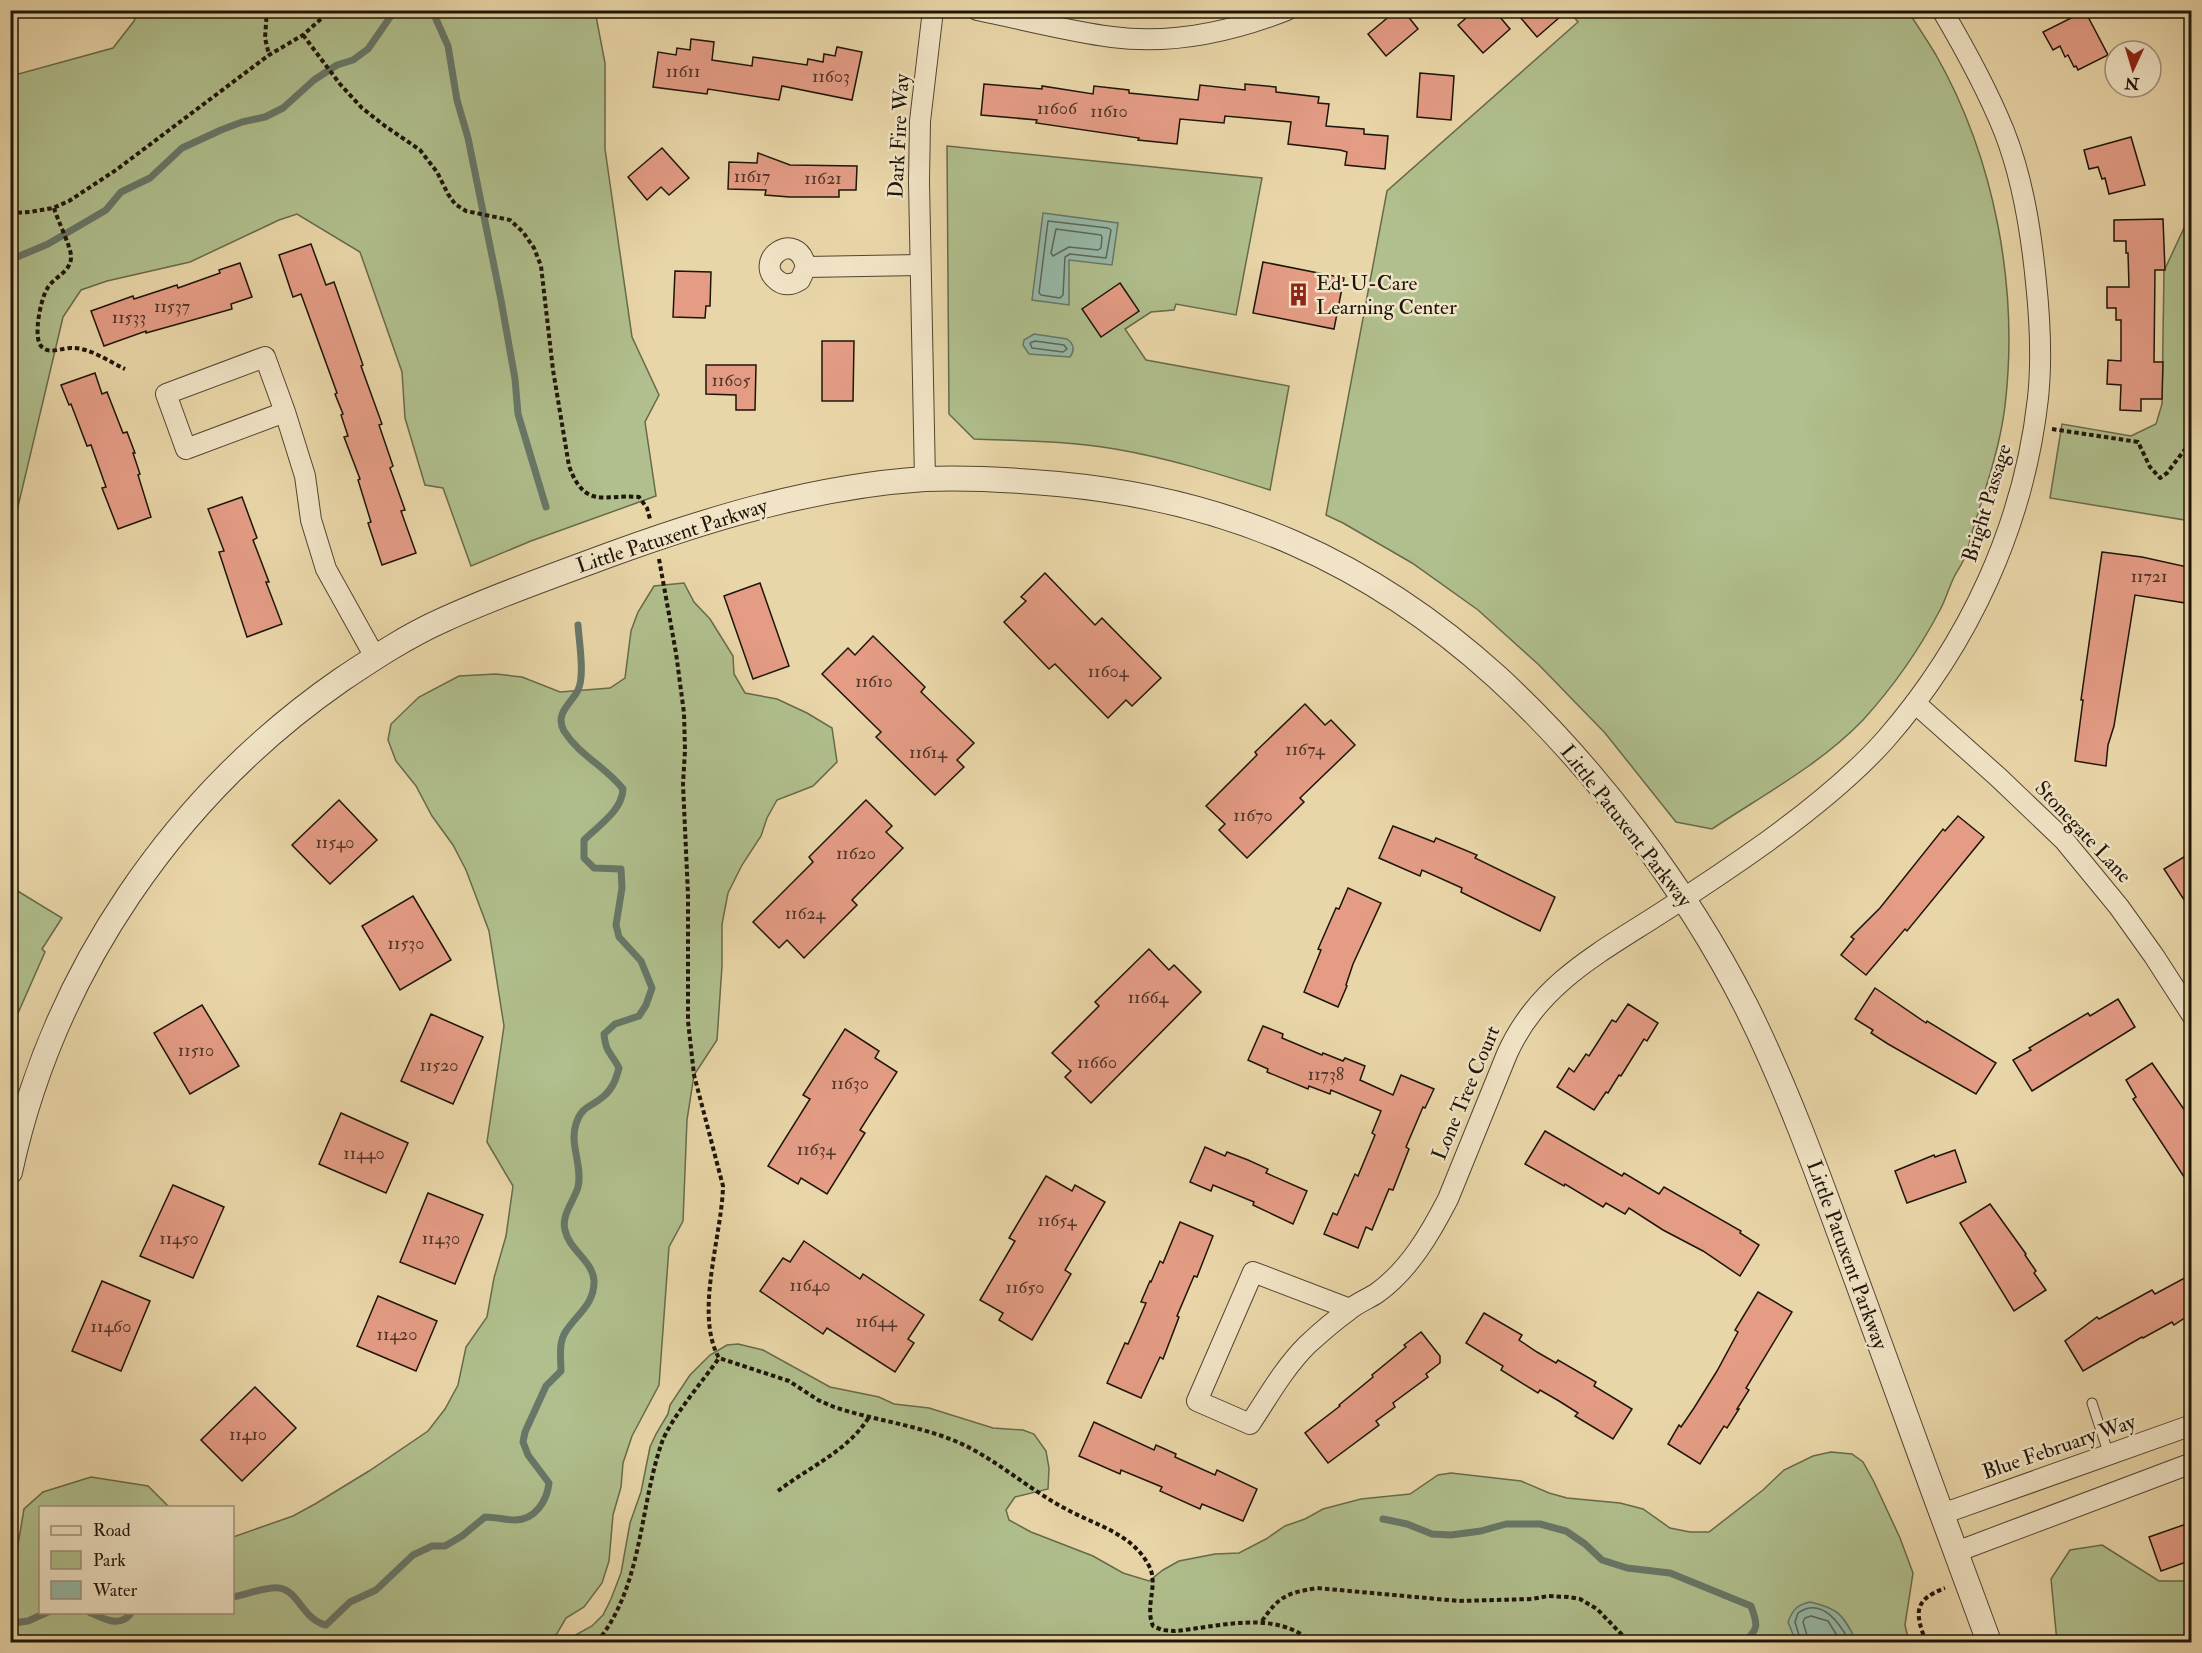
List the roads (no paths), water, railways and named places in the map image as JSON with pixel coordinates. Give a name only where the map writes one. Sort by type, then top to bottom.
[{"type":"street","name":"Dark Fire Way","points":[[925,479],[920,265],[920,121],[933,10]]},
{"type":"street","points":[[977,10],[1113,37],[1172,39],[1227,31],[1287,10]]},
{"type":"street","name":"Bright Passage","points":[[1683,899],[1768,840],[1848,776],[1884,742],[1945,662],[1965,628],[1990,576],[2020,488],[2038,398],[2039,311],[2024,202],[2004,132],[1981,80],[1942,10]]},
{"type":"street","points":[[806,267],[920,265]]},
{"type":"street","points":[[285,412],[186,449],[166,394],[265,357],[285,412],[305,476],[313,529],[326,569],[375,657]]},
{"type":"street","name":"Little Patuxent Parkway","points":[[10,1172],[28,1104],[66,1006],[115,915],[147,868],[227,775],[268,735],[375,657],[440,621],[536,582],[654,538],[719,517],[778,502],[848,489],[925,479],[1009,480],[1097,488],[1156,498],[1214,512],[1296,542],[1355,572],[1408,605],[1457,642],[1533,712],[1618,809],[1715,948],[1748,1011],[1779,1079],[1814,1164],[1989,1642]]},
{"type":"street","name":"Stonegate Lane","points":[[1915,703],[2064,840],[2119,907],[2192,1015]]},
{"type":"street","name":"Lone Tree Court","points":[[1350,1309],[1253,1272],[1197,1401],[1251,1424],[1285,1371],[1307,1346],[1350,1309],[1377,1293],[1399,1274],[1416,1254],[1437,1222],[1515,1034],[1531,1011],[1550,990],[1577,967],[1683,899]]},
{"type":"street","name":"Blue February Way","points":[[1942,1514],[2192,1425]]},
{"type":"street","points":[[1956,1552],[2192,1463]]},
{"type":"lane","points":[[2092,1403],[2109,1455]]},
{"type":"water","points":[[1043,213],[1118,223],[1112,265],[1069,260],[1069,305],[1032,300]]},
{"type":"water","points":[[1034,334],[1067,339],[1073,347],[1072,354],[1070,357],[1029,354],[1023,345],[1024,340]]},
{"type":"water","points":[[1810,1602],[1840,1615],[1857,1642],[1796,1642],[1788,1622],[1796,1608]]},
{"type":"waterway","points":[[10,260],[48,244],[106,210],[121,192],[150,178],[182,148],[221,130],[265,117],[283,108],[314,80],[337,65],[353,60],[368,49],[395,10]]},
{"type":"waterway","points":[[432,10],[448,46],[457,100],[468,138],[501,300],[515,379],[518,414],[546,507]]},
{"type":"waterway","points":[[234,1596],[262,1589],[286,1590],[312,1617],[326,1625],[350,1602],[376,1590],[413,1555],[432,1546],[445,1546],[462,1536],[485,1517],[515,1520],[528,1517],[539,1508],[546,1496],[549,1483],[528,1455],[523,1442],[525,1432],[546,1386],[561,1371],[560,1351],[563,1336],[592,1296],[594,1288],[592,1273],[567,1237],[564,1224],[579,1179],[574,1132],[581,1113],[607,1093],[618,1072],[619,1068],[608,1049],[604,1034],[615,1024],[639,1016],[652,988],[641,961],[619,937],[616,925],[622,888],[621,869],[594,868],[584,858],[584,840],[614,811],[622,797],[623,789],[577,747],[561,725],[562,714],[580,684],[578,625]]},
{"type":"waterway","points":[[1383,1519],[1407,1524],[1432,1534],[1451,1535],[1481,1531],[1506,1524],[1540,1524],[1566,1531],[1602,1560],[1627,1568],[1670,1573],[1751,1606],[1756,1626],[1744,1642]]},
{"type":"waterway","points":[[13,1623],[28,1621],[44,1614]]},
{"type":"waterway","points":[[93,1614],[112,1621],[122,1620],[130,1614]]},
{"type":"place","name":"Ed-U-Care Learning Center","points":[[1298,295]]}]
